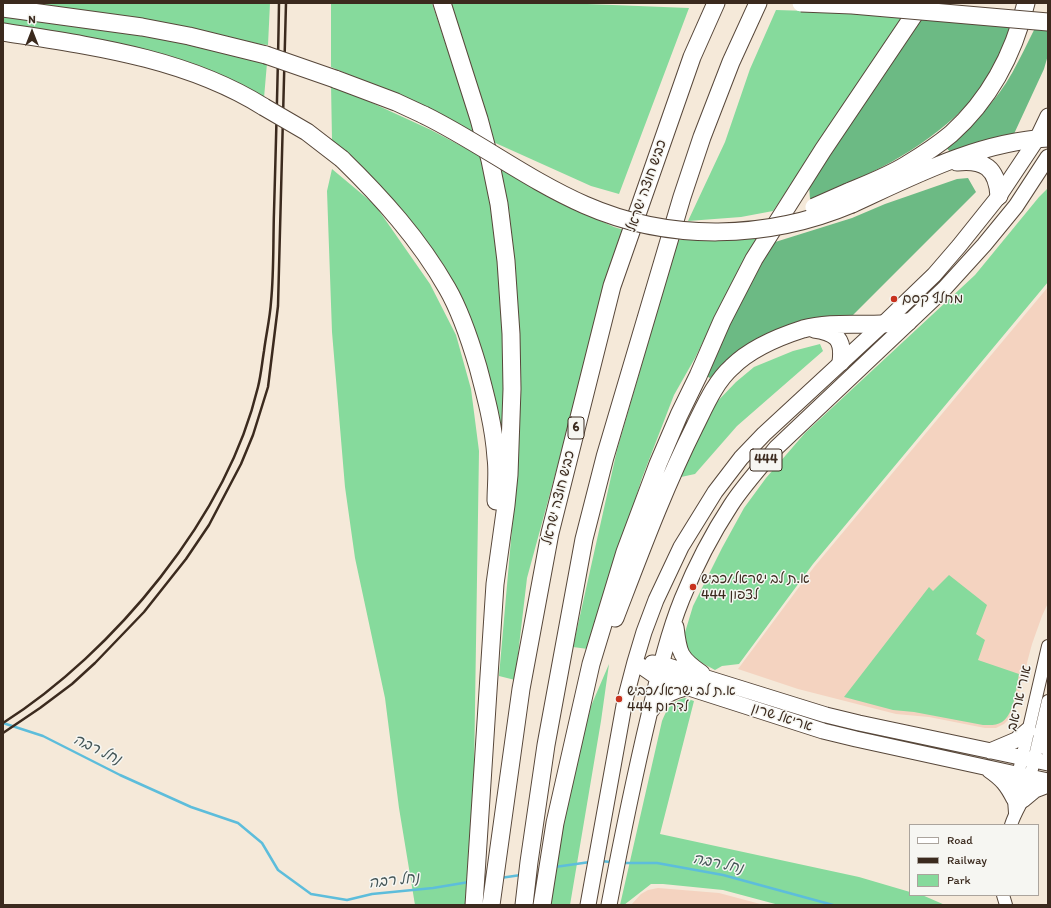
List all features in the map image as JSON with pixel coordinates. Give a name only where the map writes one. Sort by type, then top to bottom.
[{"type":"highway","points":[[442,3],[479,118],[490,160],[499,204],[506,261],[511,334],[512,389],[506,505],[495,584]]},
{"type":"highway","name":"כביש חוצה ישראל","points":[[492,900],[521,689],[550,533],[610,294],[692,57],[716,3]]},
{"type":"highway","points":[[524,905],[528,862],[547,737],[584,539],[605,457],[684,190],[731,62],[758,3]]},
{"type":"highway","points":[[801,3],[852,5],[1048,22]]},
{"type":"highway","points":[[542,905],[555,823],[591,664],[625,552],[661,457],[722,320],[754,259],[823,150],[922,3]]},
{"type":"highway","points":[[850,198],[905,166],[951,134],[977,107],[990,89],[1004,65],[1017,34],[1026,3]]},
{"type":"highway","points":[[3,8],[148,28],[189,36],[266,55],[335,78],[396,102],[424,115],[584,204],[625,219],[648,225],[684,231],[732,232],[773,228],[798,222],[850,198],[930,169],[954,162],[964,161],[974,162],[985,166],[996,177],[999,196]]},
{"type":"highway","points":[[3,32],[46,38],[147,58],[216,82],[264,106],[308,132],[342,159],[398,216],[448,288],[463,321],[483,385],[493,426],[497,460],[495,584],[474,900]]},
{"type":"highway","points":[[930,169],[951,159],[984,149],[1017,142],[1043,139]]},
{"type":"highway","points":[[575,732],[608,637],[645,538],[689,439],[711,396],[731,367],[753,351],[776,339],[804,329],[832,324],[883,324],[908,322]]},
{"type":"highway","points":[[804,329],[828,332],[838,338],[842,348],[841,362]]},
{"type":"main road","name":"444","points":[[588,905],[625,700],[634,662],[665,579],[681,548],[715,492],[741,458],[764,434],[934,275],[999,196],[1043,139],[1048,116]]},
{"type":"main road","name":"444","points":[[609,905],[614,875],[660,671],[682,599],[704,551],[731,505],[753,475],[776,448],[944,289],[984,245],[1016,206],[1048,157]]},
{"type":"main road","points":[[1016,206],[1048,170]]},
{"type":"main road","points":[[676,618],[679,650],[689,664],[709,678]]},
{"type":"main road","name":"אריאל שרון","points":[[634,662],[660,671],[689,687],[824,731],[1048,781]]},
{"type":"main road","name":"אריאל שרון","points":[[660,671],[709,678],[852,722],[1035,760]]},
{"type":"main road","points":[[650,712],[660,699],[689,687]]},
{"type":"main road","points":[[990,751],[1034,732],[1048,749]]},
{"type":"main road","points":[[985,767],[1008,786],[1017,804],[1035,790],[1048,785]]},
{"type":"street","name":"אורי אריאב","points":[[1011,824],[1024,776],[1035,760],[1034,732],[1048,646]]},
{"type":"street","name":"אורי אריאב","points":[[1034,732],[1048,701]]},
{"type":"shaded area","points":[[1048,287],[1048,603],[1032,644],[1012,716],[1004,724],[996,728],[985,728],[929,717],[896,714],[798,689],[738,669],[814,567]]},
{"type":"shaded area","points":[[658,888],[719,893],[764,905],[631,905],[641,894],[648,890]]},
{"type":"green space","points":[[9,3],[270,3],[268,45],[237,42]]},
{"type":"green space","points":[[331,3],[432,3],[476,136],[371,84],[331,67]]},
{"type":"green space","points":[[447,3],[562,3],[689,8],[619,194],[591,186],[491,141]]},
{"type":"green space","points":[[776,10],[907,14],[773,211],[741,217],[688,221],[725,142],[750,69]]},
{"type":"green space","points":[[3,16],[179,40],[267,63],[264,98],[3,26]]},
{"type":"green space","points":[[922,16],[1014,27],[998,61],[978,93],[947,124],[929,138],[891,162],[851,182],[810,199],[809,185]]},
{"type":"green space","points":[[1048,29],[1048,55],[1044,69],[1013,136],[951,153],[944,145],[975,120],[1000,93],[1034,30]]},
{"type":"green space","points":[[331,84],[431,130],[482,157],[501,276],[507,433],[498,433],[479,345],[358,165],[332,140]]},
{"type":"green space","points":[[498,167],[590,216],[624,230],[592,339],[527,578],[515,680],[499,676],[516,483],[514,261],[509,209]]},
{"type":"green space","points":[[332,169],[375,205],[430,284],[456,335],[471,389],[479,451],[474,771],[465,905],[415,905],[399,808],[385,698],[355,558],[345,487],[332,332],[327,191]]},
{"type":"green space","points":[[968,178],[976,192],[847,321],[727,362],[710,378],[703,374],[772,243],[852,218],[885,204],[957,179]]},
{"type":"green space","points":[[1048,188],[1048,282],[813,564],[739,664],[722,666],[715,670],[689,656],[683,639],[693,606],[744,508],[766,478],[805,433],[975,275]]},
{"type":"green space","points":[[762,238],[717,313],[695,358],[674,395],[642,478],[588,649],[573,647],[617,450],[678,240]]},
{"type":"green space","points":[[820,344],[823,351],[737,426],[695,474],[681,477],[698,435],[712,407],[736,382],[754,367],[793,351]]},
{"type":"green space","points":[[949,575],[987,605],[976,634],[985,640],[978,660],[1019,674],[1012,707],[1006,718],[997,724],[983,725],[914,712],[893,710],[844,697],[929,587],[933,591]]},
{"type":"green space","points":[[609,664],[601,721],[570,905],[550,905],[558,843],[573,772],[591,706]]},
{"type":"green space","points":[[685,698],[694,701],[660,834],[859,877],[909,892],[909,896],[924,896],[945,905],[779,905],[723,890],[651,884],[624,905],[620,905],[662,721],[670,706],[680,699]]},
{"type":"waterway","name":"נחל רבה","points":[[3,723],[43,736],[120,775],[191,807],[238,823],[262,843],[278,870],[311,894],[347,900],[372,894],[433,888],[469,882]]},
{"type":"waterway","name":"נחל רבה","points":[[600,861],[611,862]]},
{"type":"waterway","name":"נחל רבה","points":[[555,867],[590,862]]},
{"type":"waterway","name":"נחל רבה","points":[[622,863],[657,863],[723,875],[833,905]]},
{"type":"waterway","name":"נחל רבה","points":[[500,878],[521,875]]},
{"type":"railway","points":[[3,723],[45,694],[85,659],[124,620],[160,577],[193,532],[221,484],[243,436],[258,387],[270,314],[272,291],[279,3]]},
{"type":"railway","points":[[3,733],[72,684],[95,663],[144,612],[186,559],[209,525],[241,464],[253,435],[268,387],[278,306],[286,3]]},
{"type":"place","name":"מחלף קסם","points":[[894,299]]},
{"type":"place","name":"א.ת לב ישראל/כביש 444 לצפון","points":[[693,587]]},
{"type":"place","name":"א.ת לב ישראל/כביש 444 לדרום","points":[[619,699]]}]
